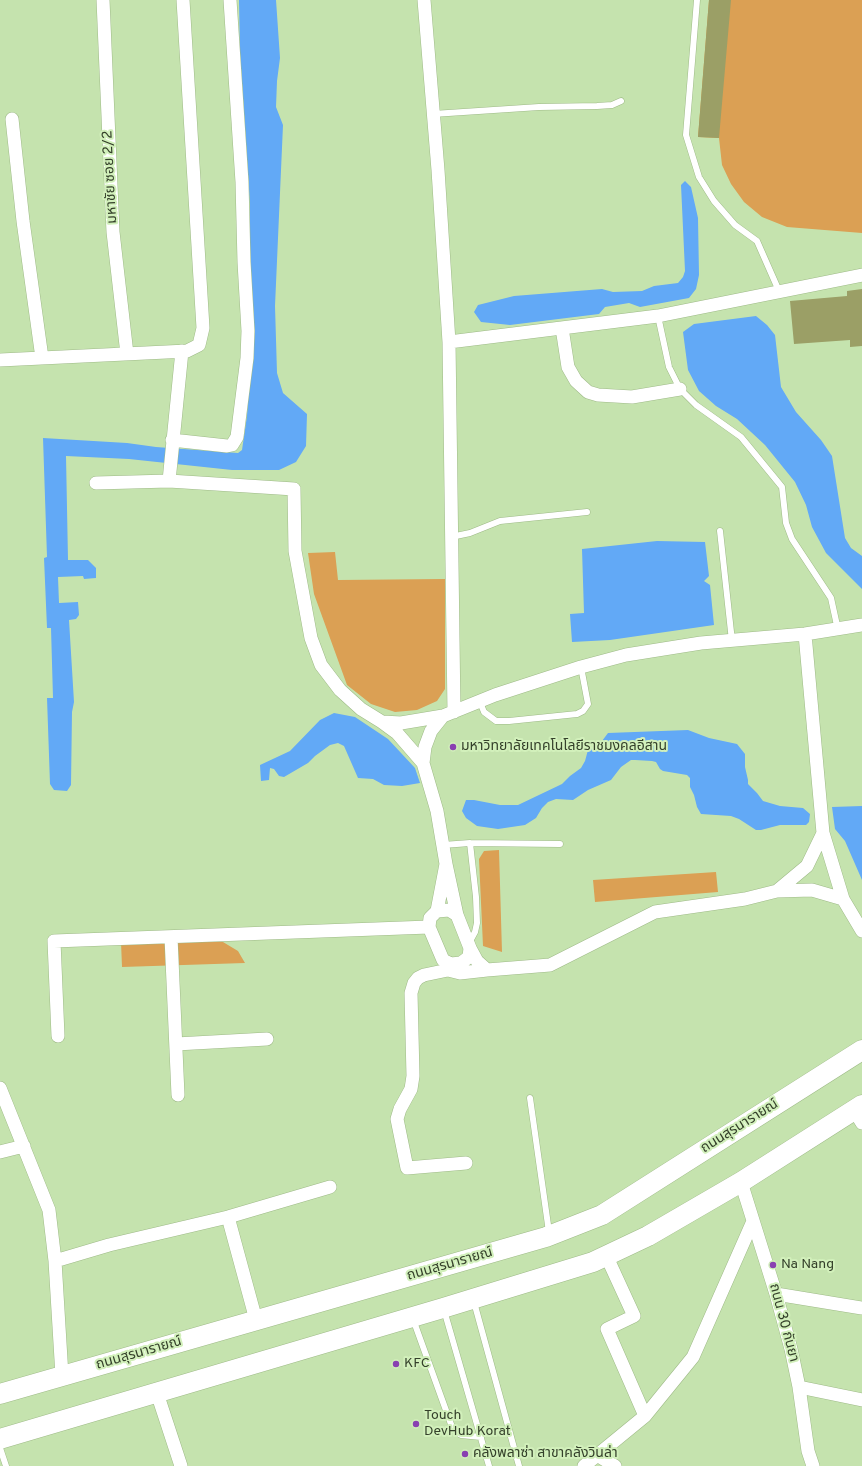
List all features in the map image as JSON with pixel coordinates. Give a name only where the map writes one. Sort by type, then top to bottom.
[{"type":"main road","name":"ถนนสุรนารายณ์","points":[[0,1394],[550,1236],[602,1215],[862,1050]]},
{"type":"main road","points":[[0,1439],[593,1262],[648,1236],[859,1113]]},
{"type":"street","name":"มหาชัย ซอย 2/2","points":[[102,0],[113,232],[127,354]]},
{"type":"street","points":[[0,360],[187,351],[199,345],[203,328],[183,0]]},
{"type":"street","points":[[172,440],[227,446],[232,445],[237,437],[247,358],[248,331],[244,262],[242,182],[230,0]]},
{"type":"street","points":[[424,0],[449,342],[451,537],[449,714],[431,731],[425,747],[423,763],[437,811],[457,915],[477,961],[487,970]]},
{"type":"street","points":[[12,119],[23,221],[42,358]]},
{"type":"street","points":[[449,342],[658,316],[862,274]]},
{"type":"street","points":[[562,328],[568,367],[576,381],[588,392],[598,395],[632,397],[680,389]]},
{"type":"street","points":[[168,481],[182,351]]},
{"type":"street","points":[[96,483],[168,481],[294,489],[295,551],[311,638],[321,665],[340,690],[361,709],[397,733],[423,763]]},
{"type":"street","points":[[382,722],[401,723],[449,714],[581,666],[626,655],[701,643],[805,634],[862,625]]},
{"type":"street","points":[[805,634],[822,833],[843,899],[862,931]]},
{"type":"street","points":[[777,891],[807,866],[822,833]]},
{"type":"street","points":[[446,864],[437,911],[430,918],[429,927],[445,965],[460,973],[550,965],[655,912],[745,899],[777,891],[812,890],[843,899]]},
{"type":"street","points":[[437,911],[449,910],[457,915]]},
{"type":"street","points":[[58,1036],[54,941],[429,927]]},
{"type":"street","points":[[171,937],[178,1095]]},
{"type":"street","points":[[466,1163],[407,1168],[398,1119],[400,1109],[411,1089],[413,1076],[411,993],[414,983],[418,978],[445,965],[461,963],[469,957],[470,946]]},
{"type":"street","points":[[176,1044],[267,1040]]},
{"type":"street","points":[[0,1088],[49,1210],[55,1261],[62,1376]]},
{"type":"street","points":[[0,1152],[24,1146]]},
{"type":"street","name":"ถนน 30 กันยา","points":[[741,1182],[776,1294],[791,1349],[799,1388],[808,1451],[812,1466]]},
{"type":"street","points":[[55,1261],[109,1245],[228,1217],[330,1187]]},
{"type":"street","points":[[228,1217],[256,1320]]},
{"type":"street","points":[[584,1466],[645,1416],[693,1357],[753,1221]]},
{"type":"street","points":[[606,1255],[634,1316],[607,1329],[645,1416]]},
{"type":"street","points":[[776,1294],[862,1308]]},
{"type":"street","points":[[799,1388],[862,1400]]},
{"type":"street","points":[[157,1393],[180,1466]]},
{"type":"street","points":[[597,1455],[614,1466]]},
{"type":"lane","points":[[697,0],[686,135],[699,177],[714,201],[735,224],[756,241],[779,291]]},
{"type":"lane","points":[[433,114],[539,107],[612,105],[622,101]]},
{"type":"lane","points":[[658,316],[669,367],[680,389],[696,405],[741,437],[782,487],[786,523],[792,539],[831,598],[838,630]]},
{"type":"lane","points":[[451,537],[470,533],[500,521],[587,512]]},
{"type":"lane","points":[[720,530],[732,640]]},
{"type":"lane","points":[[480,702],[484,712],[496,720],[509,721],[577,714],[584,711],[588,704],[581,666]]},
{"type":"lane","points":[[470,843],[476,897],[477,923],[470,946]]},
{"type":"lane","points":[[443,845],[470,843],[560,844]]},
{"type":"lane","points":[[530,1098],[550,1236]]},
{"type":"lane","points":[[473,1299],[519,1466]]},
{"type":"lane","points":[[443,1308],[489,1466]]},
{"type":"lane","points":[[412,1317],[452,1427],[461,1435],[481,1438]]},
{"type":"lane","points":[[0,1448],[6,1466]]},
{"type":"shaded area","points":[[709,0],[862,0],[862,233],[787,227],[762,217],[744,202],[731,184],[722,165],[719,138],[698,137]]},
{"type":"shaded area","points":[[335,552],[338,580],[445,579],[445,689],[437,701],[417,710],[395,712],[371,704],[347,685],[314,594],[308,553]]},
{"type":"shaded area","points":[[499,850],[502,952],[483,946],[479,859],[484,851]]},
{"type":"shaded area","points":[[716,872],[718,892],[595,902],[593,880]]},
{"type":"shaded area","points":[[206,938],[223,942],[238,951],[245,963],[122,967],[121,942]]},
{"type":"water","points":[[239,0],[276,0],[280,58],[276,107],[283,125],[275,306],[277,373],[283,393],[307,414],[306,446],[296,462],[279,470],[232,470],[129,459],[66,456],[68,560],[88,560],[96,568],[96,578],[84,579],[83,576],[58,577],[59,603],[78,602],[79,615],[76,619],[69,620],[74,702],[72,712],[71,785],[67,791],[54,790],[50,784],[47,698],[53,698],[51,628],[47,628],[44,558],[47,557],[43,438],[127,443],[156,447],[238,453],[242,450],[247,416],[249,384],[250,204],[240,53]]},
{"type":"water","points":[[685,181],[691,187],[698,218],[699,275],[696,289],[689,298],[640,307],[629,303],[605,307],[599,314],[510,325],[481,322],[474,312],[478,305],[514,296],[602,289],[613,292],[642,291],[654,286],[678,283],[683,277],[685,271],[681,185]]},
{"type":"water","points":[[756,316],[767,325],[775,335],[781,387],[796,412],[821,440],[832,456],[845,538],[851,548],[862,556],[862,589],[826,553],[812,527],[806,505],[795,482],[765,445],[737,419],[716,406],[699,391],[688,370],[683,332],[694,324]]},
{"type":"water","points":[[657,541],[705,542],[709,576],[704,581],[710,585],[714,625],[610,640],[572,642],[570,614],[584,613],[582,549]]},
{"type":"water","points":[[334,713],[355,717],[388,739],[415,768],[420,783],[402,786],[384,785],[373,779],[358,778],[344,746],[338,743],[330,745],[308,763],[284,777],[279,776],[274,769],[270,768],[269,780],[261,781],[260,765],[290,751],[320,720]]},
{"type":"water","points":[[688,730],[709,738],[737,744],[745,754],[745,767],[748,784],[763,801],[780,806],[803,808],[810,814],[809,822],[806,825],[780,825],[756,830],[739,819],[731,816],[701,814],[690,787],[690,778],[687,775],[663,771],[656,762],[635,760],[631,760],[621,767],[611,780],[588,790],[573,800],[556,799],[548,802],[536,818],[525,825],[498,829],[477,826],[466,818],[462,811],[466,800],[500,805],[518,805],[562,784],[581,768],[588,750],[602,741],[608,733]]},
{"type":"water","points":[[862,806],[862,880],[845,841],[835,829],[832,807]]},
{"type":"building","points":[[709,0],[731,0],[719,138],[698,137]]},
{"type":"building","points":[[862,289],[862,346],[850,347],[850,340],[794,344],[790,301],[847,296],[847,291]]},
{"type":"place","name":"มหาวิทยาลัยเทคโนโลยีราชมงคลอีสาน","points":[[453,747]]},
{"type":"place","name":"Na Nang","points":[[773,1265]]},
{"type":"place","name":"KFC","points":[[396,1364]]},
{"type":"place","name":"Touch DevHub Korat","points":[[416,1424]]},
{"type":"place","name":"คลังพลาซ่า สาขาคลังวินล่า","points":[[465,1454]]}]
